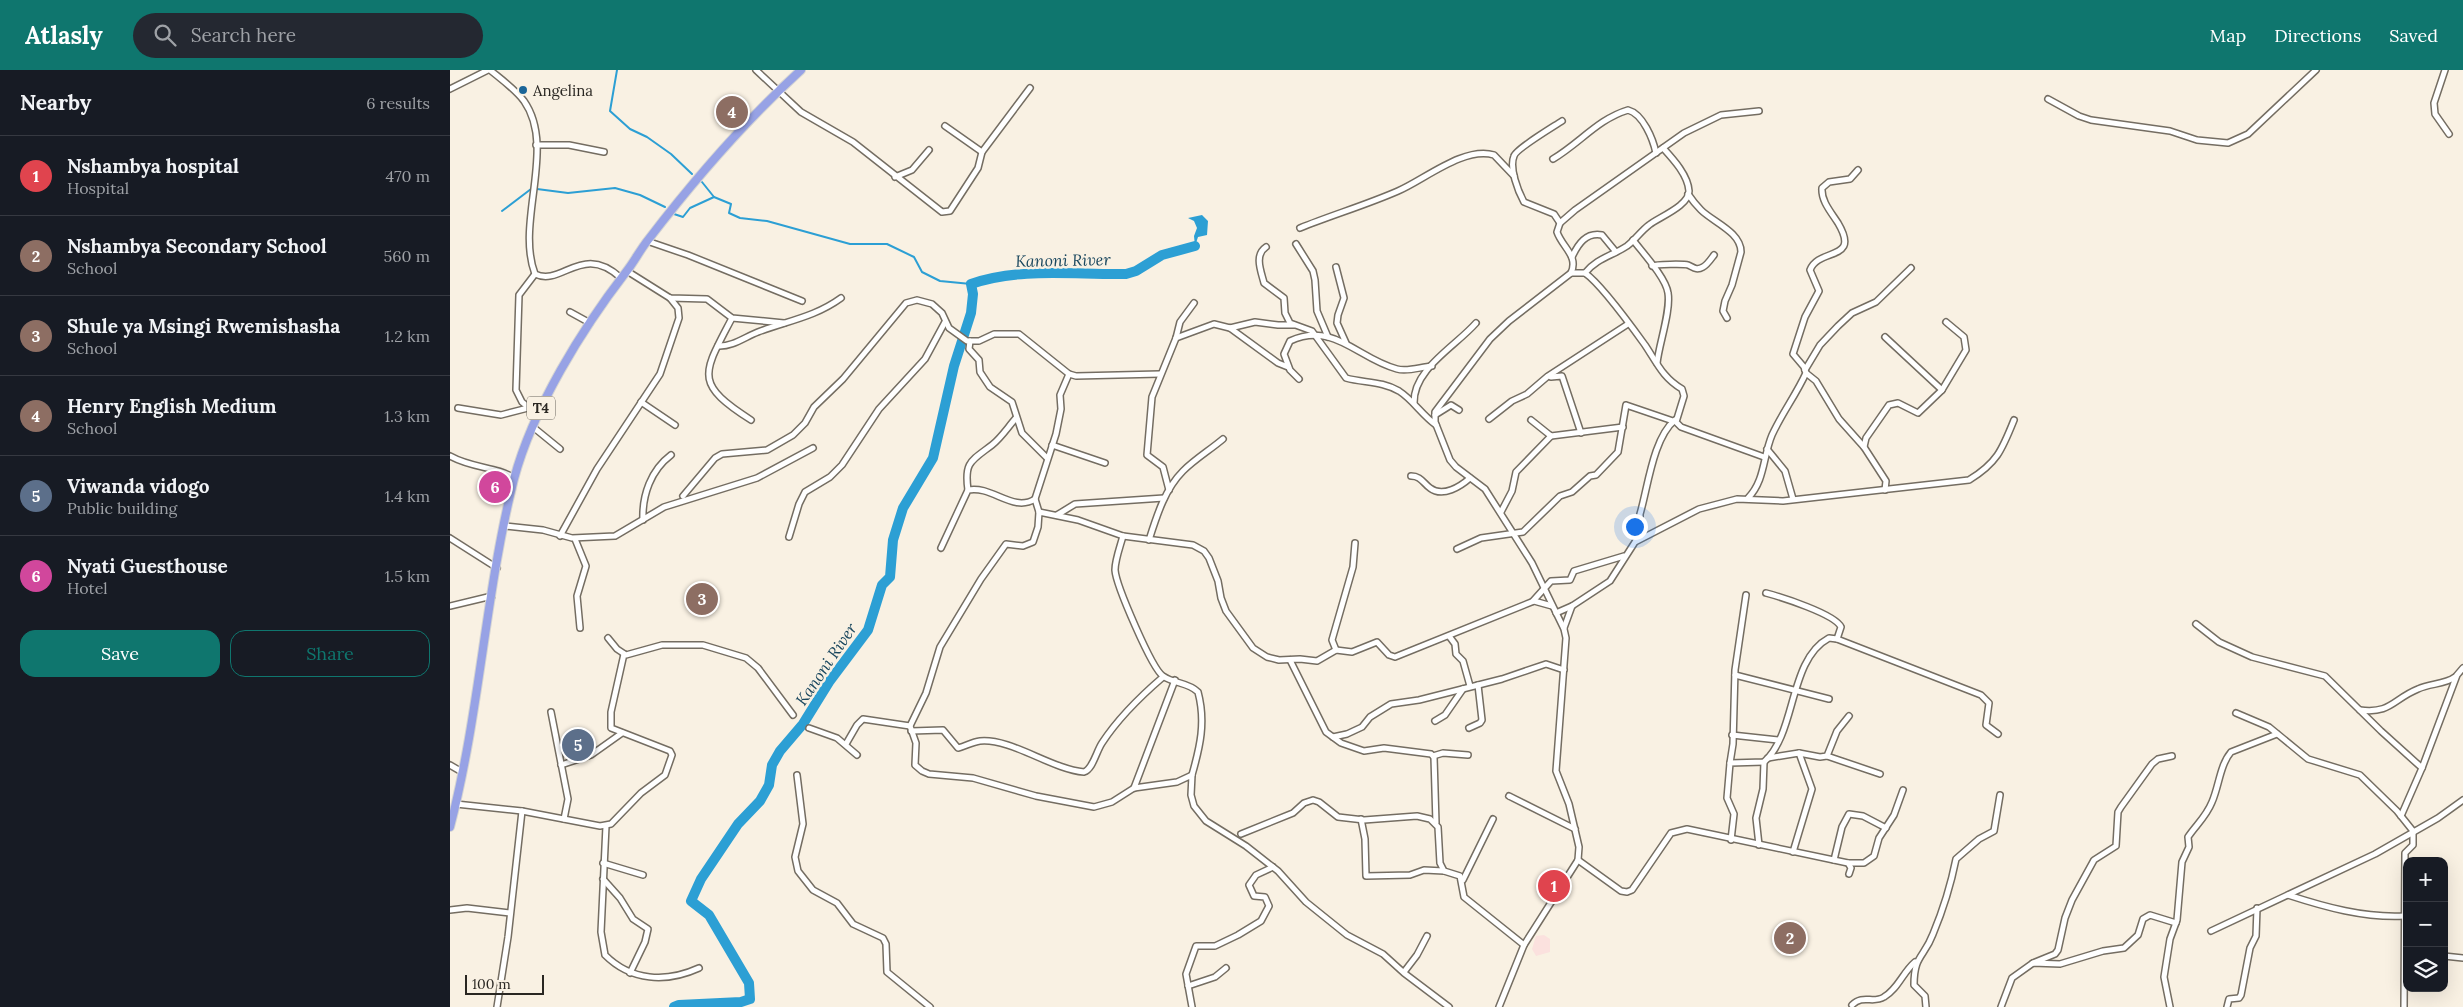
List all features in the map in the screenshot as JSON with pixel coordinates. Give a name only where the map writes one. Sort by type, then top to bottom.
[{"type":"highway","name":"T4","points":[[450,826],[462,772],[514,478],[538,415],[549,392],[590,323],[647,241],[712,163],[778,91],[801,70]]},
{"type":"street","points":[[450,89],[489,70],[524,102],[534,127],[536,145],[530,247],[535,274],[519,295],[516,390],[520,399],[538,415]]},
{"type":"street","points":[[756,70],[814,121],[853,142],[895,177],[942,212],[946,212],[958,202],[978,168],[982,152],[1030,88]]},
{"type":"street","points":[[2048,99],[2079,116],[2091,120],[2170,132],[2196,140],[2228,143],[2248,134],[2316,70]]},
{"type":"street","points":[[2445,70],[2434,103],[2435,114],[2449,134]]},
{"type":"street","points":[[1553,159],[1578,143],[1597,124],[1628,110],[1634,112],[1643,124],[1656,153]]},
{"type":"street","points":[[1499,1007],[1524,945],[1578,860],[1579,847],[1569,804],[1556,771],[1566,645],[1564,629],[1545,589],[1514,533],[1485,489],[1450,460],[1434,415],[1448,392],[1490,339],[1508,321],[1571,273],[1574,264],[1572,257],[1558,236],[1557,228],[1560,223],[1593,196],[1684,133],[1714,117],[1759,111]]},
{"type":"street","points":[[1560,223],[1554,214],[1524,202],[1514,176],[1512,162],[1517,150],[1562,121]]},
{"type":"street","points":[[945,126],[982,152]]},
{"type":"street","points":[[536,145],[569,145],[604,152]]},
{"type":"street","points":[[1663,148],[1685,178],[1688,194],[1701,210],[1723,226],[1740,243],[1741,252],[1724,306],[1727,318]]},
{"type":"street","points":[[895,177],[912,170],[929,150]]},
{"type":"street","points":[[1300,228],[1400,190],[1434,171],[1473,155],[1494,154],[1514,176]]},
{"type":"street","points":[[1858,170],[1850,180],[1829,182],[1822,188],[1823,199],[1842,231],[1845,241],[1842,250],[1814,264],[1810,270],[1819,291],[1805,317],[1793,354],[1816,382],[1839,419],[1864,447],[1886,481],[1900,488]]},
{"type":"street","points":[[1585,273],[1600,258],[1616,252],[1633,240],[1651,223],[1672,211],[1688,194]]},
{"type":"street","points":[[1572,257],[1585,238],[1596,234],[1602,235],[1616,252]]},
{"type":"street","points":[[1633,240],[1652,266],[1668,293],[1663,335],[1656,363]]},
{"type":"street","points":[[647,241],[688,255],[802,301]]},
{"type":"street","points":[[1296,244],[1312,270],[1315,280],[1317,311],[1328,338]]},
{"type":"street","points":[[1266,247],[1261,250],[1259,256],[1264,283],[1284,298],[1286,316],[1294,324]]},
{"type":"street","points":[[1652,266],[1662,263],[1674,266],[1685,264],[1699,268],[1705,266],[1714,255]]},
{"type":"street","points":[[535,274],[548,276],[583,265],[599,263],[670,298],[678,308],[678,322],[660,374],[597,469],[560,536]]},
{"type":"street","points":[[1336,267],[1344,298],[1337,323],[1346,343]]},
{"type":"street","points":[[1748,498],[1756,490],[1764,457],[1773,434],[1820,345],[1852,313],[1876,302],[1911,268]]},
{"type":"street","points":[[1571,273],[1585,273],[1602,289],[1668,380],[1683,390],[1684,396],[1675,420],[1660,442],[1640,514],[1644,535]]},
{"type":"street","points":[[670,298],[708,299],[732,318],[784,323]]},
{"type":"street","points":[[718,346],[727,346],[784,323],[812,315],[841,298]]},
{"type":"street","points":[[683,496],[715,458],[722,454],[768,450],[794,435],[801,428],[814,407],[843,379],[906,303],[916,300],[932,304],[938,308],[945,322],[954,333],[970,342],[979,341],[994,334],[1019,334],[1069,374],[1076,376],[1160,374]]},
{"type":"street","points":[[1169,490],[1163,467],[1148,458],[1146,453],[1149,409],[1160,374],[1176,338],[1180,322],[1194,303]]},
{"type":"street","points":[[570,312],[590,323]]},
{"type":"street","points":[[732,318],[710,365],[708,377],[710,387],[727,405],[751,420]]},
{"type":"street","points":[[789,536],[799,504],[806,492],[830,477],[842,465],[876,413],[925,359],[945,322]]},
{"type":"street","points":[[1230,328],[1254,322],[1278,326],[1294,324],[1309,328],[1346,378],[1378,382],[1391,386],[1437,425]]},
{"type":"street","points":[[1414,404],[1414,395],[1418,383],[1432,366],[1476,322]]},
{"type":"street","points":[[1864,447],[1866,438],[1888,405],[1898,402],[1918,413],[1942,390],[1966,350],[1964,337],[1946,322]]},
{"type":"street","points":[[1176,338],[1214,324],[1230,328],[1278,363],[1288,367]]},
{"type":"street","points":[[1489,419],[1628,324]]},
{"type":"street","points":[[1299,379],[1288,367],[1284,354],[1290,341],[1300,337],[1316,336],[1346,343],[1369,357],[1395,368],[1432,366]]},
{"type":"street","points":[[1885,337],[1942,390]]},
{"type":"street","points":[[970,342],[969,349],[979,360],[983,378],[994,391],[1012,402],[1016,418],[1025,437],[1047,458]]},
{"type":"street","points":[[1069,374],[1060,395],[1060,417],[1035,499],[1039,512],[1038,527],[1032,542],[1023,546],[1006,544],[966,604],[936,655],[926,693],[911,728],[916,747],[915,765],[922,772],[930,774],[973,778],[1036,796],[1094,807],[1112,802],[1134,788],[1177,782],[1192,775]]},
{"type":"street","points":[[1545,379],[1558,375],[1562,376],[1582,432]]},
{"type":"street","points":[[641,402],[674,425]]},
{"type":"street","points":[[1434,415],[1451,405],[1459,410]]},
{"type":"street","points":[[1457,549],[1481,538],[1526,530],[1560,496],[1574,491],[1607,464],[1618,452],[1625,406],[1627,405],[1675,420],[1681,427],[1764,457]]},
{"type":"street","points":[[458,408],[501,415],[528,408]]},
{"type":"street","points":[[942,548],[968,490],[966,476],[973,458],[991,446],[1016,418]]},
{"type":"street","points":[[1531,420],[1551,436]]},
{"type":"street","points":[[1556,613],[1572,606],[1610,581],[1630,547],[1644,535],[1669,527],[1699,509],[1748,498],[1772,502],[1963,481],[1986,470],[2005,443],[2014,420]]},
{"type":"street","points":[[533,427],[560,449]]},
{"type":"street","points":[[1501,512],[1512,491],[1516,472],[1551,436],[1623,427]]},
{"type":"street","points":[[1149,540],[1164,498],[1184,469],[1223,439]]},
{"type":"street","points":[[1052,445],[1105,464]]},
{"type":"street","points":[[505,526],[543,530],[575,539],[614,536],[664,507],[757,478],[813,448]]},
{"type":"street","points":[[1767,449],[1785,471],[1793,499]]},
{"type":"street","points":[[643,520],[646,492],[661,463],[671,455]]},
{"type":"street","points":[[450,456],[466,465],[504,472],[514,478]]},
{"type":"street","points":[[1411,476],[1418,477],[1430,488],[1439,491],[1454,489],[1470,478]]},
{"type":"street","points":[[1885,490],[1886,481]]},
{"type":"street","points":[[968,490],[983,491],[1019,504],[1035,499]]},
{"type":"street","points":[[1057,515],[1075,504],[1164,498]]},
{"type":"street","points":[[1039,512],[1091,524],[1123,536],[1193,545],[1204,551],[1210,558],[1226,611],[1238,630],[1253,648],[1267,657],[1279,660],[1300,659],[1317,661],[1336,650],[1352,652],[1377,642],[1389,655],[1395,657],[1530,603],[1540,602],[1552,606]]},
{"type":"street","points":[[1123,536],[1115,569],[1117,581],[1139,636],[1152,662],[1163,677],[1175,680],[1198,692],[1201,705],[1202,734],[1192,775],[1191,795],[1194,806],[1201,816],[1273,867],[1314,909],[1347,935],[1383,954],[1449,1007]]},
{"type":"street","points":[[450,538],[497,568]]},
{"type":"street","points":[[575,539],[586,566],[577,596],[580,628]]},
{"type":"street","points":[[1336,650],[1332,638],[1356,557],[1355,543]]},
{"type":"street","points":[[1530,603],[1551,581],[1570,580],[1574,571],[1624,556]]},
{"type":"street","points":[[1766,593],[1799,603],[1837,621],[1841,627],[1837,639]]},
{"type":"street","points":[[450,606],[492,595]]},
{"type":"street","points":[[1731,840],[1734,814],[1727,798],[1735,675],[1746,595]]},
{"type":"street","points":[[1564,629],[1572,606]]},
{"type":"street","points":[[2196,624],[2219,642],[2252,657],[2325,676],[2422,768]]},
{"type":"street","points":[[1449,636],[1454,642],[1456,654],[1463,661],[1470,686]]},
{"type":"street","points":[[608,638],[624,654],[633,655],[662,645],[702,645],[746,658],[758,668],[793,715]]},
{"type":"street","points":[[1759,845],[1756,818],[1763,789],[1766,760],[1778,740],[1804,668],[1817,649],[1829,638],[1837,639],[1981,695],[1989,703],[1986,725],[1998,734]]},
{"type":"street","points":[[456,804],[522,811],[606,826],[611,824],[641,793],[665,775],[672,755],[670,751],[612,729],[610,723],[624,654]]},
{"type":"street","points":[[1290,660],[1322,726],[1346,746],[1364,751],[1384,748],[1432,756],[1442,753],[1468,755]]},
{"type":"street","points":[[1333,737],[1347,734],[1362,727],[1370,716],[1387,705],[1419,700],[1464,689],[1520,674],[1546,664],[1564,670]]},
{"type":"street","points":[[2401,816],[2422,768],[2457,676],[2463,668]]},
{"type":"street","points":[[1735,675],[1829,699]]},
{"type":"street","points":[[2359,710],[2379,711],[2418,688],[2448,682],[2457,676]]},
{"type":"street","points":[[846,744],[857,725],[863,720],[911,728],[944,730],[958,748],[980,741],[1000,743],[1070,770],[1084,772],[1089,768],[1115,724],[1163,677]]},
{"type":"street","points":[[1134,788],[1175,680]]},
{"type":"street","points":[[1469,728],[1480,723],[1482,720],[1478,685]]},
{"type":"street","points":[[1435,721],[1445,715],[1464,689]]},
{"type":"street","points":[[551,712],[568,799],[564,819]]},
{"type":"street","points":[[2236,713],[2269,727],[2308,759],[2360,775],[2401,816],[2413,832],[2413,845],[2405,853],[2404,902]]},
{"type":"street","points":[[1826,756],[1837,731],[1849,716]]},
{"type":"street","points":[[809,728],[837,738],[857,755]]},
{"type":"street","points":[[561,765],[591,755],[622,733]]},
{"type":"street","points":[[2170,1007],[2164,977],[2170,939],[2176,923],[2182,862],[2189,847],[2188,837],[2205,816],[2219,784],[2227,756],[2231,752],[2277,734]]},
{"type":"street","points":[[1732,735],[1778,740]]},
{"type":"street","points":[[1730,763],[1766,760],[1799,753],[1820,757],[1826,756],[1880,774]]},
{"type":"street","points":[[1793,852],[1812,789],[1799,753]]},
{"type":"street","points":[[1432,756],[1434,759],[1436,823],[1439,834],[1440,863],[1444,871]]},
{"type":"street","points":[[2001,1007],[2012,978],[2033,962],[2055,954],[2058,950],[2065,918],[2072,900],[2094,860],[2116,846],[2118,812],[2152,764],[2158,759],[2172,756]]},
{"type":"street","points":[[450,765],[462,772]]},
{"type":"street","points":[[797,775],[803,824],[795,857],[798,871],[813,890],[837,904],[853,924],[880,935],[886,944],[887,972],[930,1007]]},
{"type":"street","points":[[1578,860],[1627,892],[1632,890],[1671,833],[1676,830],[1687,829],[1731,840],[1848,863],[1864,863],[1872,859],[1879,838],[1894,816],[1903,790]]},
{"type":"street","points":[[1852,1005],[1862,998],[1878,1000],[1886,997],[1917,960],[1932,937],[1954,873],[1956,859],[1979,839],[1994,831],[2000,795]]},
{"type":"street","points":[[1509,796],[1575,829]]},
{"type":"street","points":[[1241,834],[1294,813],[1304,804],[1313,800],[1319,802],[1335,816],[1387,819],[1417,816],[1436,823]]},
{"type":"street","points":[[2211,932],[2257,908],[2349,868],[2413,832],[2463,800]]},
{"type":"street","points":[[497,1007],[522,811]]},
{"type":"street","points":[[1834,860],[1844,820],[1849,814],[1862,816],[1886,828]]},
{"type":"street","points":[[1361,819],[1365,839],[1366,876],[1410,875],[1424,870],[1444,871],[1458,875],[1463,880]]},
{"type":"street","points":[[1493,819],[1463,880],[1462,890],[1464,897],[1524,945]]},
{"type":"street","points":[[606,826],[603,863],[603,950],[610,961],[630,973],[665,978],[686,974],[699,968]]},
{"type":"street","points":[[603,863],[614,868],[644,875]]},
{"type":"street","points":[[1848,863],[1851,868],[1849,874]]},
{"type":"street","points":[[1192,1007],[1186,972],[1196,946],[1218,945],[1258,924],[1264,918],[1269,906],[1268,901],[1265,897],[1254,896],[1249,885],[1256,875],[1273,867]]},
{"type":"street","points":[[603,879],[620,898],[633,919],[648,929],[645,942],[630,973]]},
{"type":"street","points":[[2288,895],[2320,906],[2352,912],[2403,916]]},
{"type":"street","points":[[450,910],[466,908],[510,913]]},
{"type":"street","points":[[2227,1007],[2229,999],[2241,996],[2250,948],[2256,936],[2257,908]]},
{"type":"street","points":[[2033,962],[2060,964],[2103,951],[2124,948],[2135,939],[2143,919],[2150,915],[2176,923]]},
{"type":"street","points":[[1404,972],[1417,955],[1426,936]]},
{"type":"street","points":[[2448,956],[2463,958]]},
{"type":"street","points":[[1917,960],[1914,984],[1925,996],[1926,1007]]},
{"type":"street","points":[[1188,986],[1215,977],[1226,968]]},
{"type":"street","points":[[2404,992],[2404,1007]]},
{"type":"shaded area","points":[[1544,935],[1550,939],[1550,952],[1536,956],[1532,949],[1536,936]]},
{"type":"water","points":[[1202,215],[1208,221],[1207,235],[1198,237],[1195,246],[1194,236],[1197,228],[1194,221],[1188,218]]},
{"type":"waterway","points":[[617,70],[610,111],[630,129],[647,137],[671,154],[692,174]]},
{"type":"waterway","points":[[702,182],[714,197],[731,204],[729,213],[740,218],[767,221],[850,244],[887,244],[914,257],[922,272],[940,281],[971,284]]},
{"type":"waterway","points":[[537,189],[568,193],[615,188],[640,195],[665,207]]},
{"type":"waterway","points":[[502,211],[531,189]]},
{"type":"waterway","points":[[674,214],[683,217],[690,208],[714,197]]},
{"type":"waterway","name":"Kanoni River","points":[[674,1007],[679,1005],[741,1002],[750,999],[749,983],[709,915],[691,901],[701,879],[738,824],[760,801],[769,785],[772,765],[780,751],[803,724],[829,682],[868,630],[882,585],[890,577],[893,540],[903,508],[933,458],[954,366],[971,313],[973,294],[971,284],[1009,275],[1047,273],[1126,274],[1136,271],[1162,255],[1195,246]]},
{"type":"place","name":"Angelina","points":[[523,90]]},
{"type":"place","name":"Henry English Medium","points":[[732,112]]},
{"type":"place","name":"Nyati Guesthouse","points":[[495,487]]},
{"type":"place","name":"Shule ya Msingi Rwemishasha","points":[[702,599]]},
{"type":"place","name":"Viwanda vidogo","points":[[578,745]]},
{"type":"place","name":"Nshambya hospital","points":[[1554,886]]},
{"type":"place","name":"Nshambya Secondary School","points":[[1790,938]]}]
